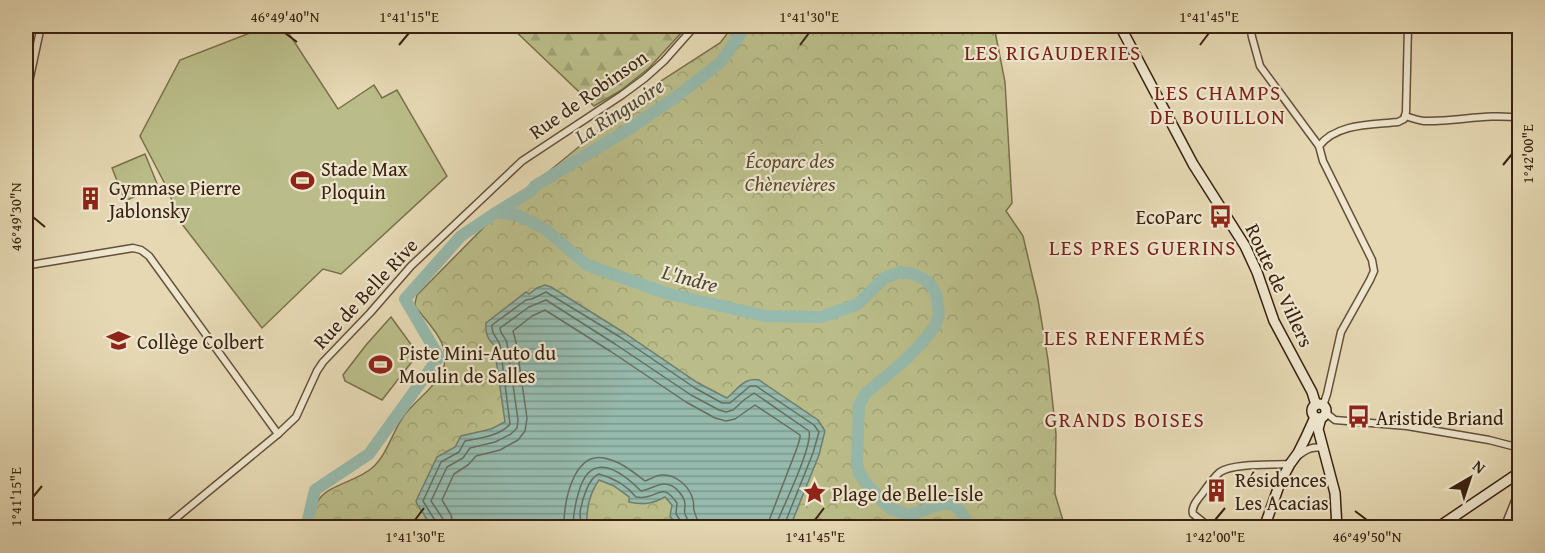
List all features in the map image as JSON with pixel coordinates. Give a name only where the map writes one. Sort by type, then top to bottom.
[{"type":"main road","name":"Route de Villers","points":[[1120,26],[1193,164],[1245,246],[1257,272],[1274,321],[1312,392],[1320,412],[1318,429],[1335,493],[1337,528]]},
{"type":"main road","points":[[1264,528],[1280,483],[1320,412]]},
{"type":"main road","points":[[1437,528],[1518,474]]},
{"type":"street","points":[[26,96],[41,26]]},
{"type":"street","name":"Rue de Robinson","points":[[522,161],[645,78],[664,61],[695,26]]},
{"type":"street","points":[[1250,26],[1260,66],[1319,146],[1323,161],[1372,260],[1374,271],[1341,332],[1328,394],[1320,412],[1335,420],[1407,426],[1489,440],[1520,448]]},
{"type":"street","points":[[1319,146],[1335,133],[1350,128],[1398,122],[1404,119],[1408,26]]},
{"type":"street","points":[[1405,116],[1422,121],[1509,116],[1520,118]]},
{"type":"street","name":"Rue de Belle Rive","points":[[164,528],[296,417],[323,362],[411,266],[522,161]]},
{"type":"street","points":[[26,265],[133,248],[141,250],[154,263],[278,434]]},
{"type":"street","points":[[1210,528],[1192,512],[1193,507],[1221,471],[1232,467],[1290,464],[1306,450],[1323,448]]},
{"type":"street","points":[[1504,528],[1520,487],[1518,474]]},
{"type":"green space","name":"Stade Max Ploquin","points":[[268,26],[284,26],[338,109],[374,85],[382,98],[397,90],[447,176],[341,274],[323,269],[262,328],[182,224],[165,184],[140,136],[180,60]]},
{"type":"green space","points":[[510,26],[671,26],[681,33],[649,68],[620,91],[594,106]]},
{"type":"green space","name":"Écoparc des Chènevières","points":[[733,26],[994,26],[1005,82],[1012,203],[1006,211],[1023,236],[1038,300],[1048,360],[1056,434],[1055,494],[1065,527],[308,528],[314,508],[320,498],[325,493],[360,476],[377,463],[403,417],[434,384],[442,372],[445,364],[444,348],[437,334],[416,307],[417,295],[491,220],[499,217],[503,209],[653,86],[720,43]]},
{"type":"green space","points":[[145,154],[158,186],[125,201],[112,168]]},
{"type":"green space","name":"Piste Mini-Auto du Moulin de Salles","points":[[391,317],[418,354],[382,400],[345,381],[343,375]]},
{"type":"water","points":[[545,285],[623,332],[698,383],[727,398],[745,382],[759,380],[818,420],[825,431],[819,455],[790,527],[678,527],[670,516],[672,505],[665,497],[647,503],[629,502],[629,497],[614,486],[599,480],[589,503],[587,527],[432,527],[416,501],[437,457],[455,447],[461,436],[491,429],[505,422],[494,345],[487,335],[486,323],[526,292],[529,294]]},
{"type":"waterway","name":"La Ringuoire","points":[[497,212],[676,97],[721,62],[746,26]]},
{"type":"waterway","name":"L'Indre","points":[[306,528],[315,490],[369,454],[439,357],[405,299],[461,236],[497,212],[520,216],[545,229],[587,265],[669,294],[765,316],[822,317],[858,304],[884,278],[901,272],[924,279],[932,286],[937,297],[939,315],[935,326],[902,363],[866,393],[859,405],[857,463],[859,473],[866,483],[889,508],[908,515],[935,506],[950,504],[963,515],[969,528]]},
{"type":"place","name":"Stade Max Ploquin","points":[[303,180]]},
{"type":"place","name":"Gymnase Pierre Jablonsky","points":[[91,199]]},
{"type":"place","name":"EcoParc","points":[[1220,216]]},
{"type":"place","name":"Collège Colbert","points":[[119,341]]},
{"type":"place","name":"Piste Mini-Auto du Moulin de Salles","points":[[381,364]]},
{"type":"place","name":"Aristide Briand","points":[[1358,417]]},
{"type":"place","name":"Résidences Les Acacias","points":[[1217,491]]},
{"type":"place","name":"Plage de Belle-Isle","points":[[814,493]]},
{"type":"district","name":"LES RIGAUDERIES","points":[[1053,52]]},
{"type":"district","name":"LES CHAMPS DE BOUILLON","points":[[1218,104]]},
{"type":"district","name":"LES PRES GUERINS","points":[[1143,247]]},
{"type":"district","name":"LES RENFERMÉS","points":[[1125,337]]},
{"type":"district","name":"GRANDS BOISES","points":[[1125,419]]}]
